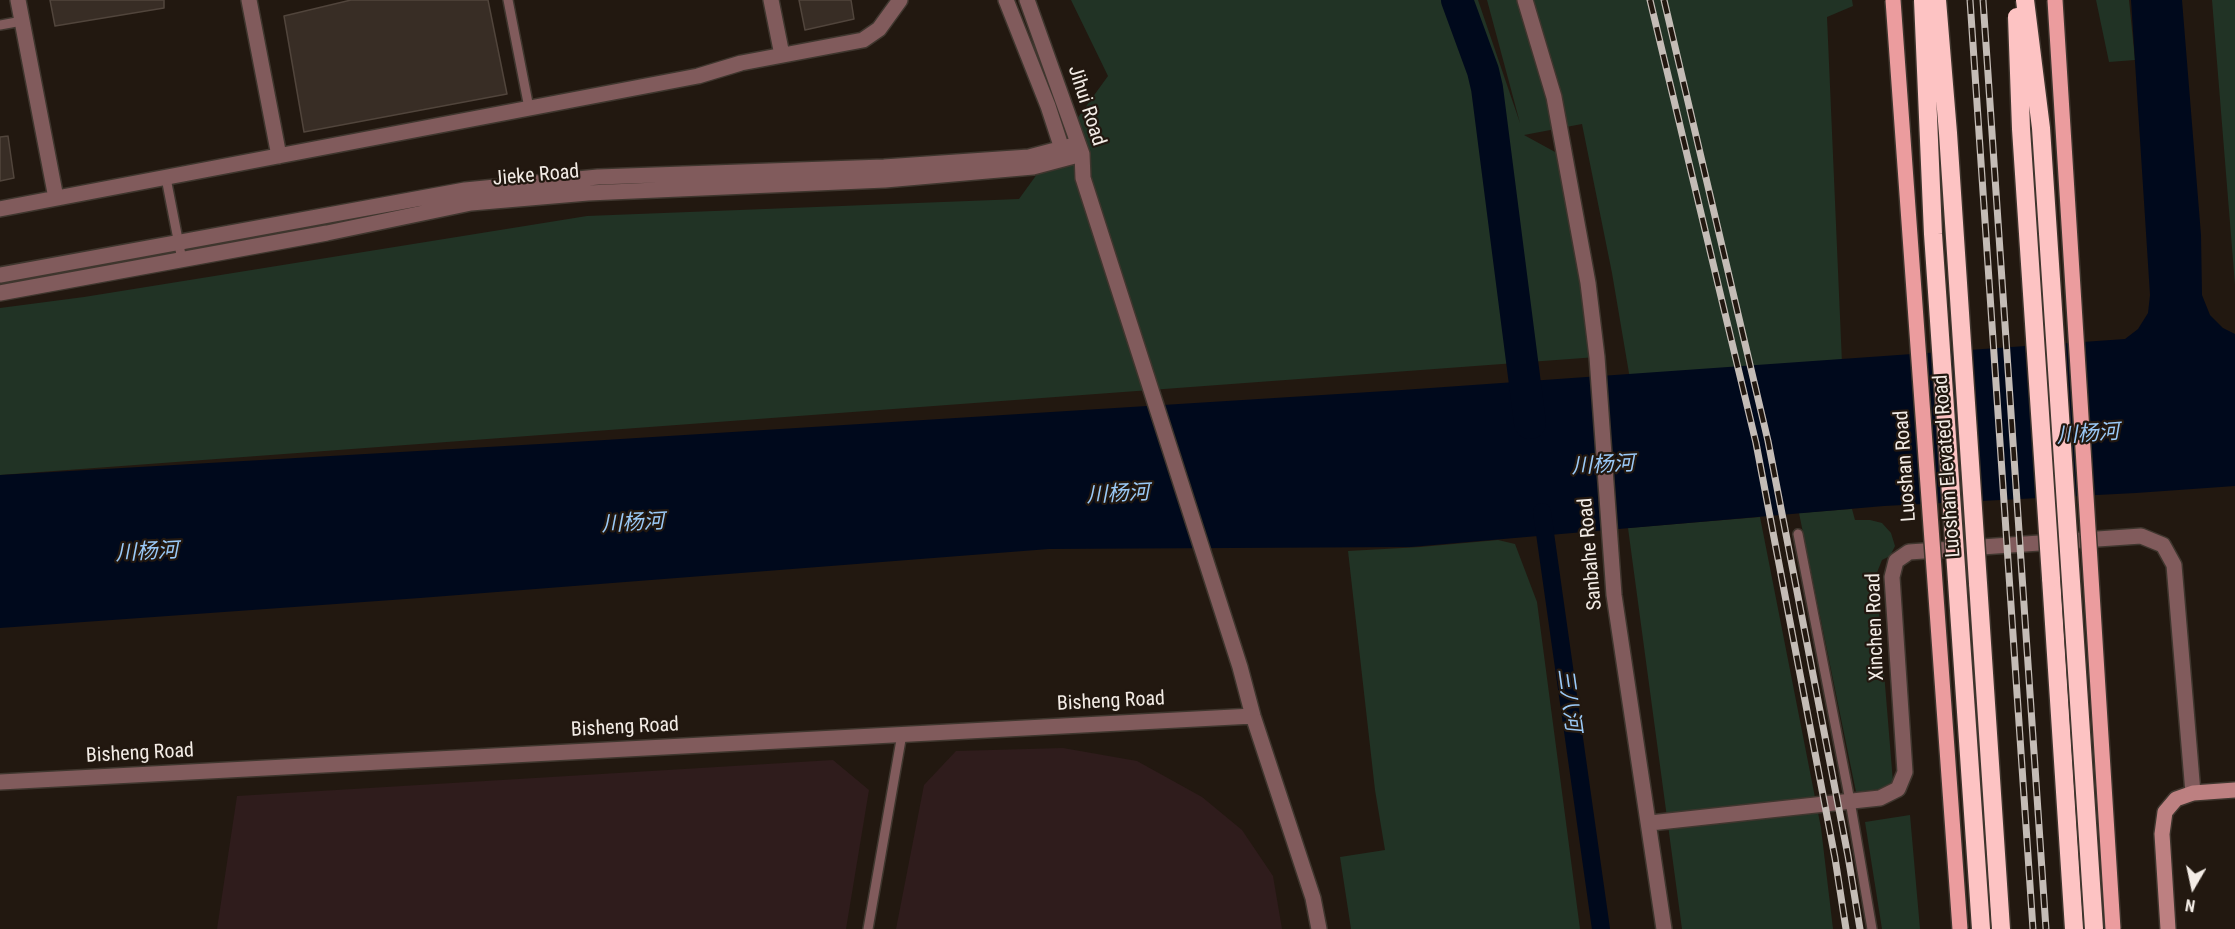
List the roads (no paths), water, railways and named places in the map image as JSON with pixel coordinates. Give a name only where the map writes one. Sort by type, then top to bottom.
[{"type":"highway","points":[[1923,0],[1933,234],[1981,929]]},
{"type":"highway","name":"Luoshan Elevated Road","points":[[1937,0],[1949,145],[2001,929]]},
{"type":"highway","points":[[2016,0],[2021,129],[2074,929]]},
{"type":"highway","points":[[2025,0],[2041,128],[2094,929]]},
{"type":"main road","name":"Luoshan Road","points":[[1893,0],[1960,929]]},
{"type":"main road","points":[[2055,0],[2113,929]]},
{"type":"street","points":[[18,0],[56,198]]},
{"type":"street","points":[[249,0],[279,156]]},
{"type":"street","points":[[771,0],[782,55]]},
{"type":"street","points":[[0,209],[698,76],[741,63],[863,40],[879,29],[900,0]]},
{"type":"street","name":"Jihui Road","points":[[1006,0],[1064,153],[1083,178]]},
{"type":"street","name":"Jihui Road","points":[[1027,0],[1080,149],[1083,178]]},
{"type":"street","name":"Sanbahe Road","points":[[1526,0],[1556,107],[1576,210],[1597,357],[1611,551],[1621,651],[1650,823],[1664,929]]},
{"type":"street","name":"Jieke Road","points":[[0,275],[465,190],[598,177],[884,167],[1007,159],[1080,149]]},
{"type":"street","name":"Jieke Road","points":[[0,293],[471,203],[588,193],[885,180],[1033,167],[1064,153]]},
{"type":"street","points":[[1083,178],[1138,344],[1240,667],[1253,716],[1313,898],[1318,929]]},
{"type":"street","name":"Xinchen Road","points":[[1650,823],[1880,798],[1898,789],[1905,772],[1892,577],[1896,561],[1909,552],[2141,536],[2163,545],[2174,565],[2193,793]]},
{"type":"street","name":"Bisheng Road","points":[[0,782],[1253,716]]},
{"type":"street","points":[[2168,929],[2162,834],[2165,812],[2176,799],[2193,793],[2235,790]]},
{"type":"lane","points":[[508,0],[529,108]]},
{"type":"lane","points":[[0,25],[22,21]]},
{"type":"lane","points":[[166,178],[182,260]]},
{"type":"lane","points":[[1798,534],[1850,801],[1872,929]]},
{"type":"lane","points":[[868,929],[902,734]]},
{"type":"water","name":"川杨河","points":[[2131,0],[2182,0],[2201,235],[2202,295],[2210,315],[2223,328],[2235,334],[2235,486],[1884,506],[1411,547],[1049,549],[0,628],[0,475],[1402,390],[2125,339],[2138,329],[2148,313],[2150,295]]},
{"type":"waterway","points":[[1457,0],[1487,88],[1530,423]]},
{"type":"waterway","name":"三八河","points":[[1542,512],[1601,929]]},
{"type":"railway","points":[[1650,0],[1756,443],[1835,858],[1846,929]]},
{"type":"railway","points":[[1664,0],[1768,441],[1860,929]]},
{"type":"railway","points":[[1970,0],[2033,929]]},
{"type":"railway","points":[[1983,0],[2046,929]]}]
